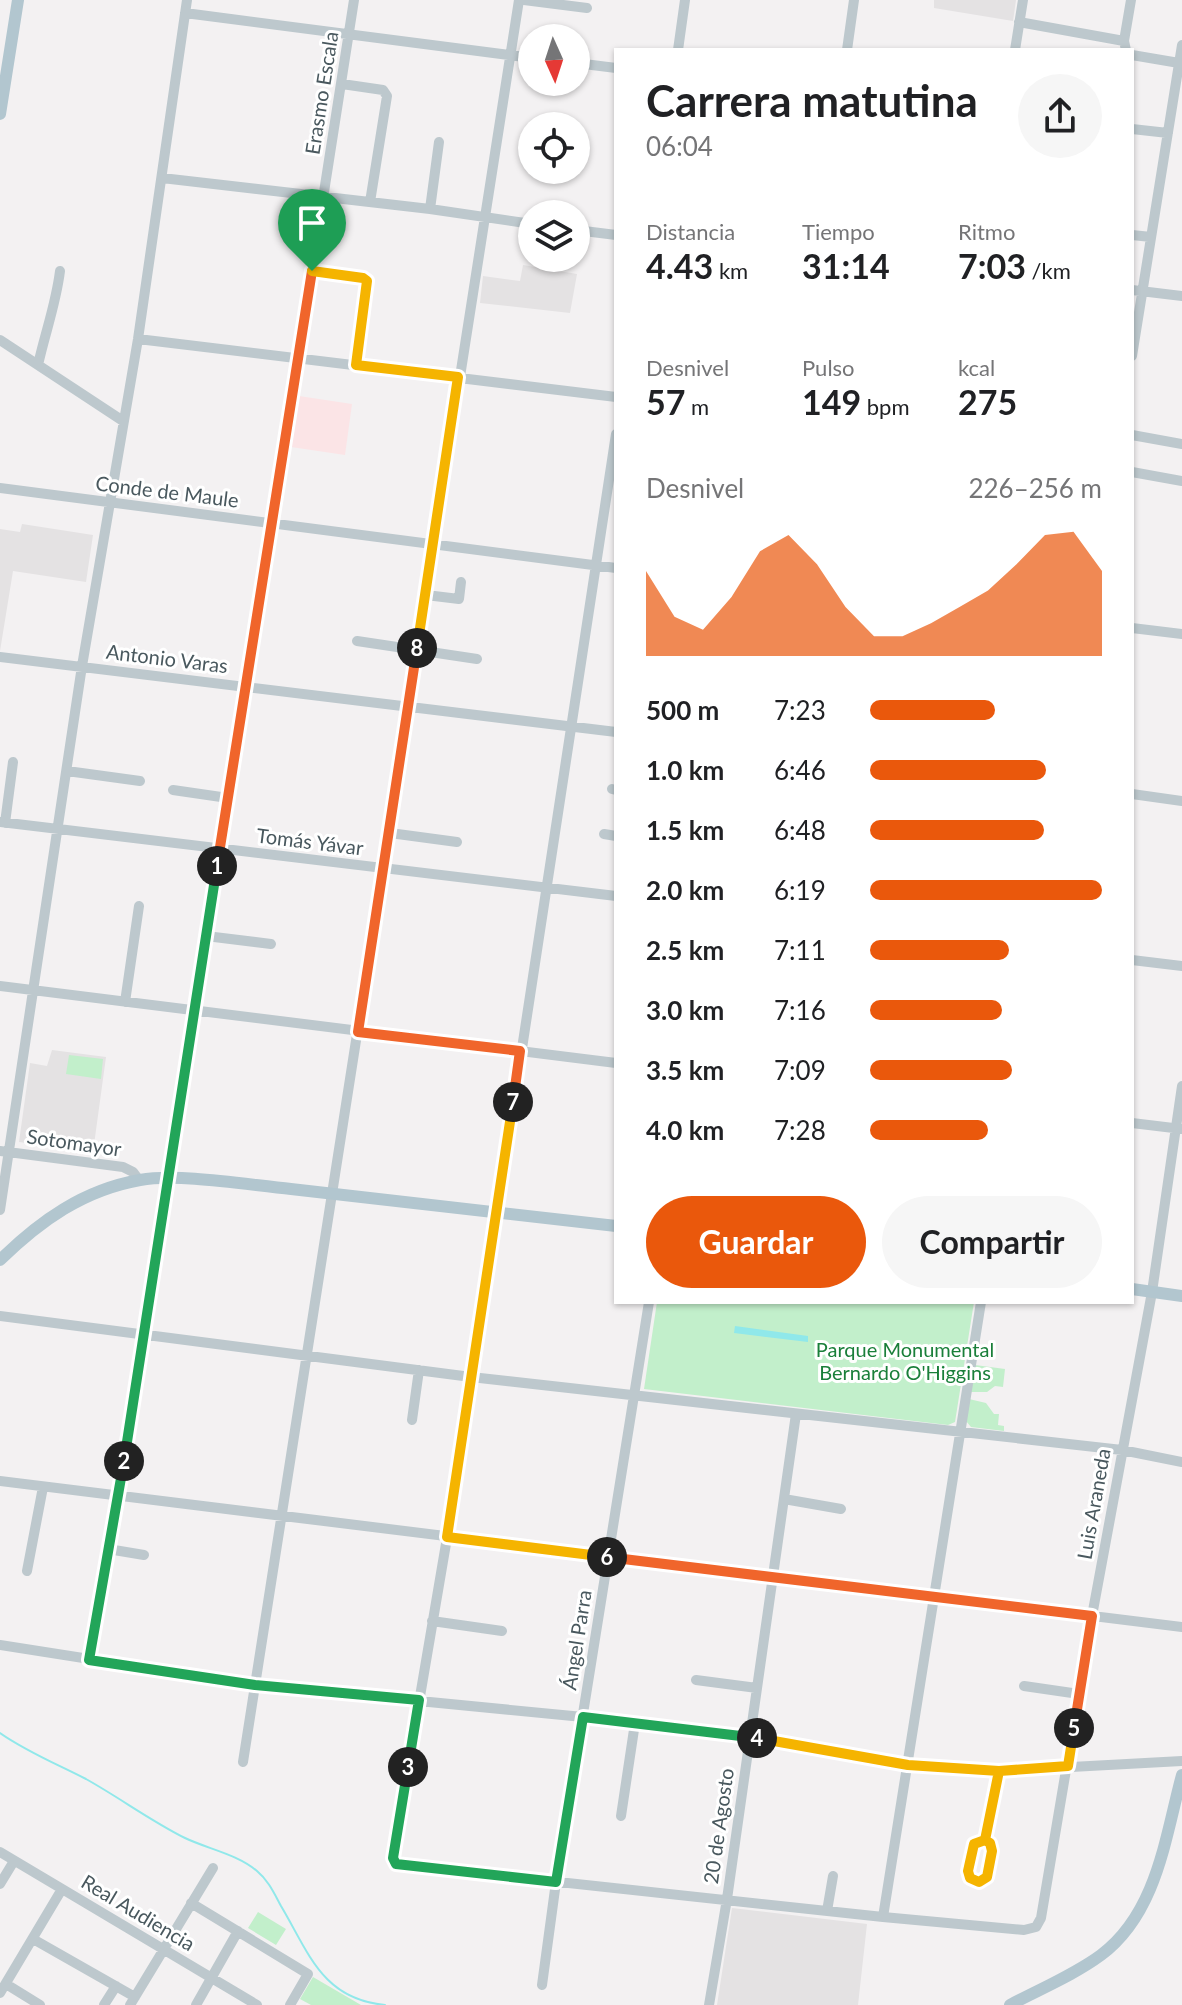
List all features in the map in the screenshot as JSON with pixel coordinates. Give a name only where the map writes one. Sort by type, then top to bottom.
[{"type":"main road","points":[[0,114],[3,75],[18,0]]},
{"type":"main road","points":[[0,1260],[29,1232],[55,1213],[105,1189],[139,1180],[170,1178],[614,1226]]},
{"type":"main road","points":[[1134,1289],[1179,1295]]},
{"type":"main road","points":[[1010,2005],[1099,1957],[1132,1923],[1153,1881],[1182,1775]]},
{"type":"street","points":[[0,1210],[5,1152],[82,666],[138,339],[187,0]]},
{"type":"street","name":"Erasmo Escala","points":[[89,1660],[170,1178],[354,0]]},
{"type":"street","points":[[243,1762],[390,833],[458,377],[511,55],[522,0],[587,8]]},
{"type":"street","points":[[678,48],[685,0]]},
{"type":"street","points":[[847,48],[854,0]]},
{"type":"street","points":[[1015,48],[1023,0]]},
{"type":"street","points":[[1019,22],[1125,46],[1131,0]]},
{"type":"street","points":[[185,13],[518,56]]},
{"type":"street","points":[[1134,330],[1137,291],[1151,237],[1168,133],[1178,93],[1182,45]]},
{"type":"street","points":[[1134,55],[1179,63]]},
{"type":"street","points":[[590,65],[614,68]]},
{"type":"street","points":[[342,84],[383,90],[387,96],[370,202]]},
{"type":"street","points":[[1134,129],[1168,133]]},
{"type":"street","points":[[430,209],[439,142]]},
{"type":"street","points":[[162,178],[518,222]]},
{"type":"street","points":[[590,232],[614,235]]},
{"type":"street","points":[[1134,235],[1151,237]]},
{"type":"street","points":[[38,365],[56,303],[60,271]]},
{"type":"street","points":[[312,271],[367,281],[356,365]]},
{"type":"street","points":[[1137,291],[1182,296]]},
{"type":"street","points":[[138,339],[614,397]]},
{"type":"street","points":[[0,340],[123,421]]},
{"type":"street","points":[[1134,435],[1182,444]]},
{"type":"street","points":[[614,446],[447,1537],[393,1858],[395,1862],[883,1917],[981,1304]]},
{"type":"street","points":[[1134,472],[1182,481]]},
{"type":"street","name":"Conde de Maule","points":[[0,488],[614,568]]},
{"type":"street","points":[[426,595],[459,599],[461,582]]},
{"type":"street","points":[[1134,628],[1182,634]]},
{"type":"street","points":[[357,641],[477,659]]},
{"type":"street","name":"Antonio Varas","points":[[0,657],[614,732]]},
{"type":"street","points":[[3,823],[13,762]]},
{"type":"street","points":[[67,771],[140,781]]},
{"type":"street","points":[[173,790],[228,798]]},
{"type":"street","points":[[1134,794],[1182,801]]},
{"type":"street","name":"Tomás Yávar","points":[[3,823],[614,896]]},
{"type":"street","points":[[390,833],[457,842]]},
{"type":"street","points":[[125,1002],[139,906]]},
{"type":"street","points":[[206,936],[271,944]]},
{"type":"street","points":[[1134,960],[1182,966]]},
{"type":"street","points":[[0,986],[614,1063]]},
{"type":"street","name":"Luis Araneda","points":[[883,1917],[1024,1930],[1036,1927],[1041,1918],[1092,1616],[1152,1292],[1179,1129],[1182,1086]]},
{"type":"street","points":[[1134,1123],[1179,1129]]},
{"type":"street","name":"Sotomayor","points":[[5,1152],[123,1167],[133,1172],[139,1180]]},
{"type":"street","name":"Ángel Parra","points":[[542,1985],[649,1304]]},
{"type":"street","points":[[0,1316],[471,1377],[1122,1450],[1182,1462]]},
{"type":"street","points":[[412,1420],[419,1370]]},
{"type":"street","name":"20 de Agosto","points":[[709,2005],[796,1414]]},
{"type":"street","points":[[0,1481],[1182,1627]]},
{"type":"street","points":[[27,1571],[43,1487]]},
{"type":"street","points":[[784,1499],[841,1509]]},
{"type":"street","points":[[108,1549],[144,1555]]},
{"type":"street","points":[[432,1621],[502,1631]]},
{"type":"street","points":[[0,1645],[255,1685],[583,1717],[750,1737],[908,1765],[999,1771],[1182,1761]]},
{"type":"street","points":[[696,1680],[757,1688]]},
{"type":"street","points":[[1024,1686],[1079,1694]]},
{"type":"street","points":[[621,1816],[635,1723]]},
{"type":"street","points":[[985,1840],[999,1771]]},
{"type":"street","name":"Real Audiencia","points":[[0,1852],[257,2005]]},
{"type":"street","points":[[0,1884],[14,1861]]},
{"type":"street","points":[[33,1939],[116,1986],[133,2001],[213,1868]]},
{"type":"street","points":[[827,1911],[833,1876]]},
{"type":"street","points":[[39,2005],[3,1988],[62,1889]]},
{"type":"street","points":[[191,1903],[308,1974],[290,2005]]},
{"type":"street","points":[[196,2005],[238,1931]]},
{"type":"street","points":[[104,2005],[116,1986]]},
{"type":"shaded area","points":[[934,0],[1016,0],[1013,21],[934,8]]},
{"type":"shaded area","points":[[522,272],[577,274],[570,313],[480,303],[483,276],[520,281]]},
{"type":"shaded area","points":[[299,396],[352,404],[345,455],[291,447]]},
{"type":"shaded area","points":[[22,524],[93,535],[86,582],[13,571],[0,651],[0,529],[20,532]]},
{"type":"shaded area","points":[[52,1050],[106,1057],[93,1152],[19,1142],[30,1063],[47,1066]]},
{"type":"shaded area","points":[[732,1908],[867,1924],[858,2005],[717,2005]]},
{"type":"green space","points":[[69,1055],[103,1059],[101,1079],[66,1074]]},
{"type":"green space","name":"Parque Monumental Bernardo O'Higgins","points":[[657,1304],[974,1304],[955,1422],[948,1425],[644,1389]]},
{"type":"green space","points":[[975,1365],[1005,1369],[1003,1387],[995,1386],[987,1392],[971,1392]]},
{"type":"green space","points":[[969,1399],[986,1403],[994,1414],[999,1414],[998,1425],[1004,1426],[1004,1431],[971,1427],[966,1421]]},
{"type":"green space","points":[[258,1912],[286,1929],[276,1945],[248,1928]]},
{"type":"green space","points":[[313,1977],[361,2005],[311,2005],[300,1999]]},
{"type":"water","points":[[735,1326],[808,1336],[808,1342],[734,1333]]},
{"type":"waterway","points":[[0,1733],[86,1779],[172,1831],[249,1865],[268,1883],[320,1971],[346,1994],[385,2005]]},
{"type":"route","points":[[312,271],[170,1178],[89,1660],[319,1693],[419,1700],[393,1858],[398,1865],[556,1882],[583,1717],[760,1738],[908,1765],[999,1771],[985,1840],[974,1844],[968,1871],[972,1880],[982,1882],[988,1875],[992,1851],[990,1843],[985,1840],[996,1786],[999,1771],[1068,1766],[1092,1616],[447,1537],[520,1051],[358,1032],[458,377],[356,365],[367,281],[312,271]]}]
